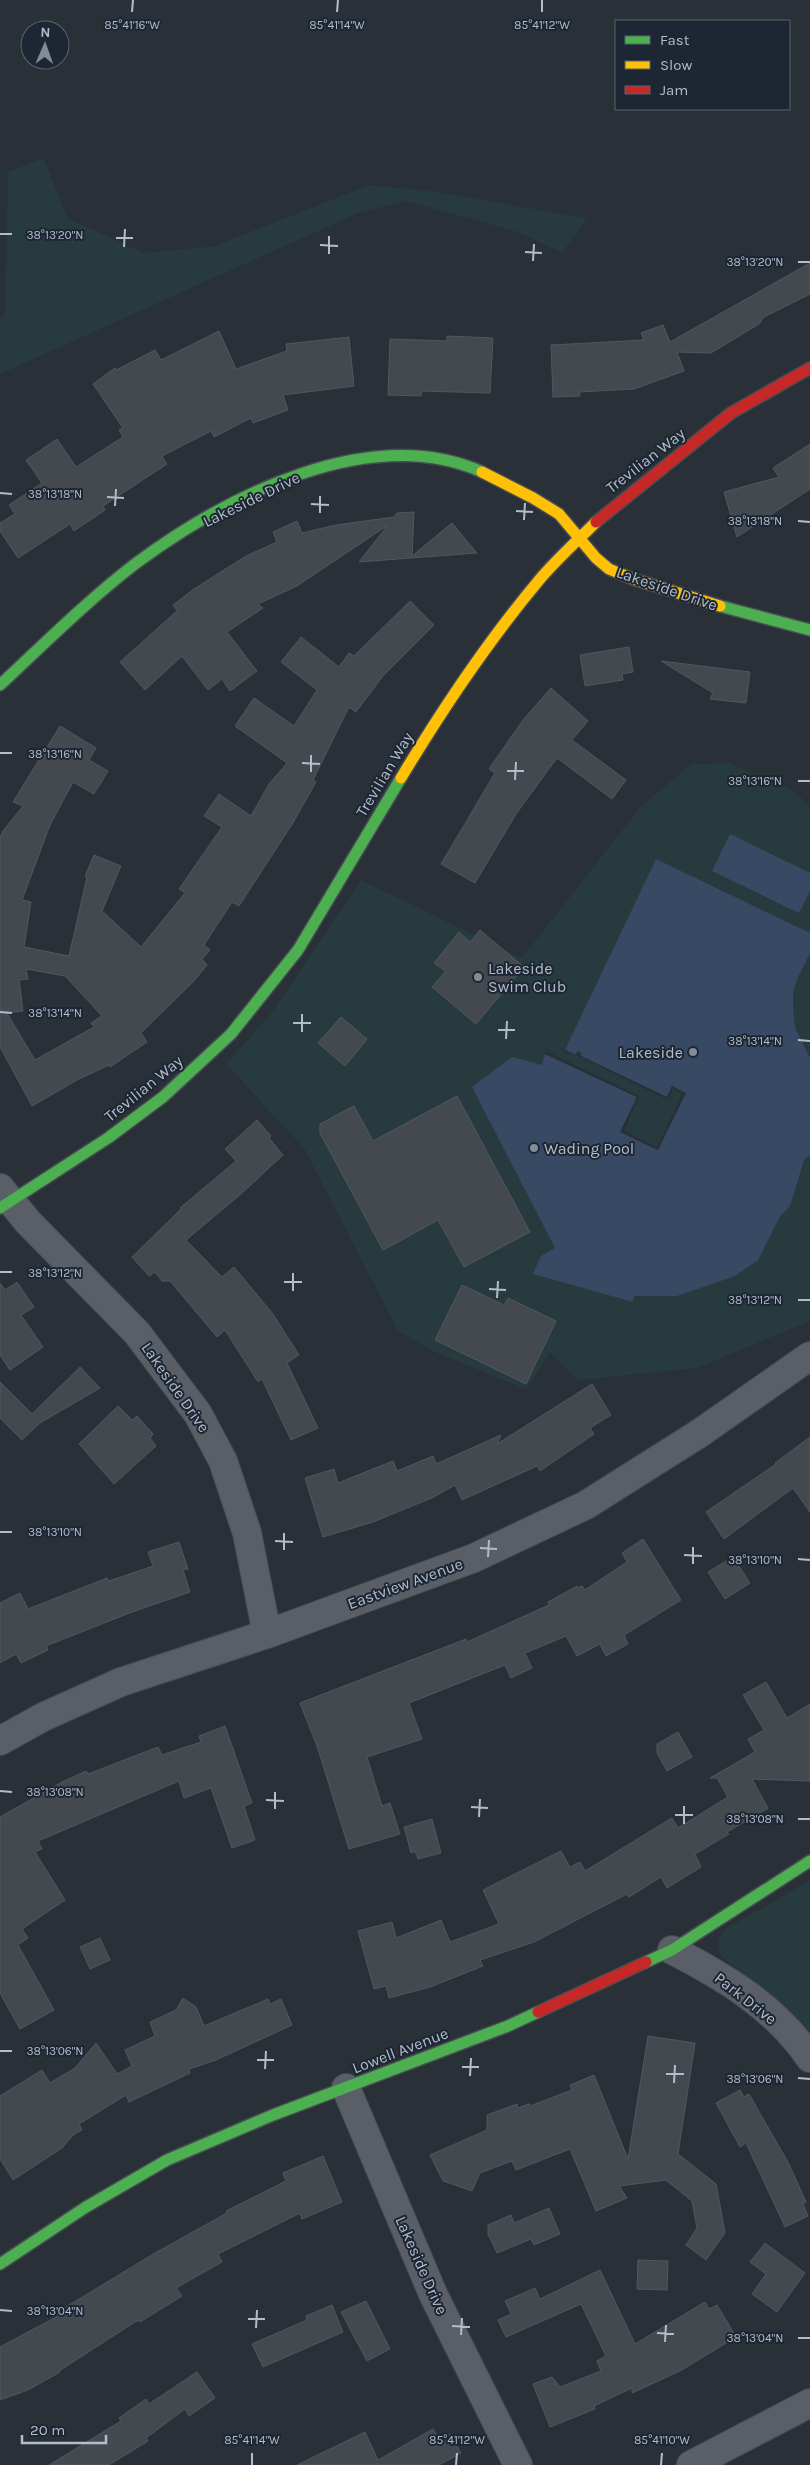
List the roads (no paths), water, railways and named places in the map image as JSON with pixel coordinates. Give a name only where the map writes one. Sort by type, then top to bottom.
[{"type":"street","name":"Trevilian Way","points":[[4,1199],[108,1138],[163,1097],[231,1034],[298,950],[429,731],[489,643],[541,578],[602,514],[731,413],[810,368]]},
{"type":"street","name":"Lakeside Drive","points":[[0,684],[100,594],[155,550],[220,512],[276,484],[317,469],[375,457],[406,455],[444,459],[477,470],[559,514],[602,564],[622,575],[741,613],[810,630]]},
{"type":"street","name":"Lakeside Drive","points":[[4,1199],[137,1333],[198,1414],[223,1462],[247,1533],[268,1634]]},
{"type":"street","name":"Eastview Avenue","points":[[0,1741],[43,1717],[121,1682],[268,1634],[474,1558],[586,1505],[700,1433],[810,1356]]},
{"type":"street","name":"Lowell Avenue","points":[[0,2264],[86,2207],[166,2160],[508,2026],[672,1950],[810,1861]]},
{"type":"street","name":"Park Drive","points":[[672,1950],[722,1976],[746,1993],[770,2012],[810,2058]]},
{"type":"street","name":"Lakeside Drive","points":[[346,2088],[433,2294],[518,2465]]},
{"type":"street","points":[[691,2465],[810,2403]]},
{"type":"water","points":[[730,834],[810,873],[810,891],[799,913],[712,871]]},
{"type":"water","name":"Lakeside","points":[[656,859],[810,933],[810,953],[793,992],[793,1008],[795,1028],[810,1058],[810,1155],[804,1160],[790,1206],[779,1218],[758,1260],[735,1276],[677,1296],[634,1296],[633,1302],[533,1274],[541,1256],[555,1248],[472,1087],[512,1057],[542,1065],[545,1054],[637,1097],[621,1132],[658,1150],[685,1093],[672,1086],[667,1097],[580,1056],[577,1051],[576,1055],[565,1050]]},
{"type":"place","name":"Lakeside Swim Club","points":[[478,977]]},
{"type":"place","name":"Lakeside","points":[[693,1052]]},
{"type":"place","name":"Wading Pool","points":[[534,1148]]}]
